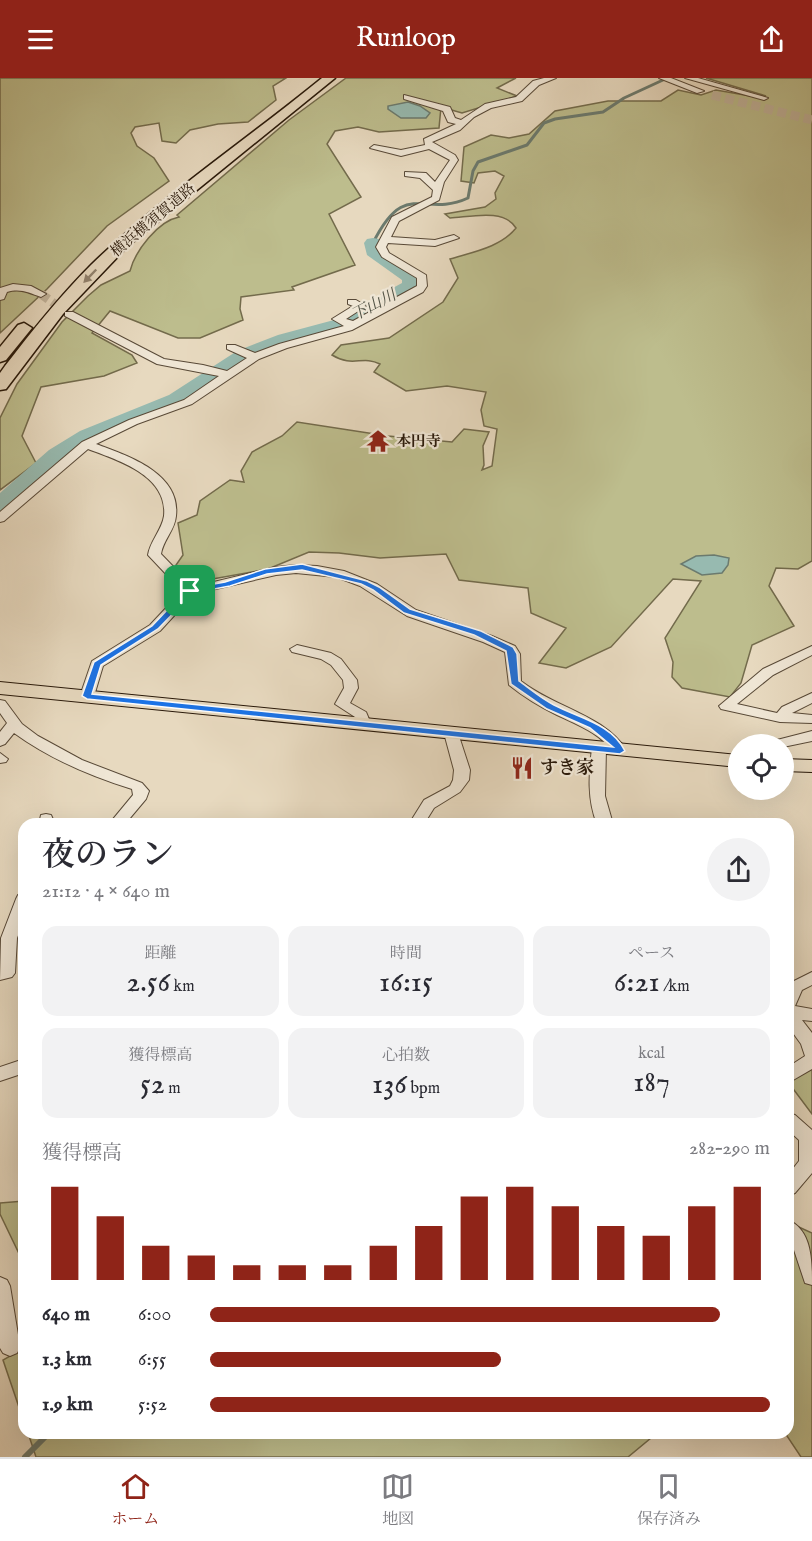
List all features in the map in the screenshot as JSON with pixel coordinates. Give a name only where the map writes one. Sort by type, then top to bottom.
[{"type":"highway","name":"横浜横須賀道路","points":[[0,357],[35,314],[93,256],[142,213],[314,78]]},
{"type":"highway","name":"横浜横須賀道路","points":[[0,385],[44,326],[97,268],[131,237],[328,78]]},
{"type":"main road","points":[[1,702],[87,696],[728,760]]},
{"type":"main road","points":[[794,765],[812,766]]},
{"type":"street","points":[[430,146],[427,141],[463,123],[471,115],[488,106],[519,99],[536,83],[552,78]]},
{"type":"street","points":[[663,78],[712,94]]},
{"type":"street","points":[[689,78],[764,98]]},
{"type":"street","points":[[407,97],[447,109],[451,120],[463,123]]},
{"type":"street","points":[[374,148],[400,153],[430,146],[446,153],[454,160],[436,188]]},
{"type":"street","points":[[0,518],[86,444],[133,422],[188,402],[250,355],[334,333],[348,323],[418,290],[422,286],[422,277],[381,251],[395,219],[438,195],[436,188],[423,175],[408,174]]},
{"type":"street","points":[[384,240],[435,243],[454,238]]},
{"type":"street","points":[[0,297],[3,290],[10,287],[27,287],[41,294]]},
{"type":"street","points":[[348,323],[337,319],[361,306],[352,303]]},
{"type":"street","points":[[69,314],[161,362],[212,370],[226,375]]},
{"type":"street","points":[[231,347],[250,355]]},
{"type":"street","points":[[86,444],[133,464],[166,489],[170,502],[170,516],[155,546],[154,555],[190,591]]},
{"type":"street","points":[[87,696],[97,664],[155,628],[190,591],[227,584],[265,572],[302,567],[364,583],[376,588],[407,611],[477,633],[510,649],[513,654],[514,682],[550,707],[594,726],[616,742],[620,751]]},
{"type":"street","points":[[297,649],[326,656],[336,662],[350,680],[351,688],[342,704],[361,716],[364,724]]},
{"type":"street","points":[[812,650],[768,672],[726,706],[780,718],[812,719]]},
{"type":"street","points":[[780,718],[787,710],[812,697]]},
{"type":"street","points":[[1,702],[14,724],[62,755],[100,775],[137,786],[141,791],[141,796],[121,818]]},
{"type":"street","points":[[0,741],[14,724]]},
{"type":"street","points":[[420,818],[429,804],[455,789],[461,780],[462,770],[451,733]]},
{"type":"street","points":[[794,740],[812,736]]},
{"type":"street","points":[[599,748],[596,796],[603,818]]},
{"type":"street","points":[[0,974],[6,973],[9,938],[18,915]]},
{"type":"street","points":[[794,989],[812,978]]},
{"type":"street","points":[[794,1013],[812,1015]]},
{"type":"street","points":[[794,1021],[809,1042],[812,1053]]},
{"type":"street","points":[[794,1072],[812,1060]]},
{"type":"street","points":[[0,1074],[18,1068]]},
{"type":"street","points":[[794,1125],[808,1137],[808,1163],[794,1180]]},
{"type":"street","points":[[794,1232],[808,1259],[812,1277]]},
{"type":"street","points":[[0,1286],[10,1347]]},
{"type":"green space","points":[[0,78],[286,78],[273,86],[276,100],[248,122],[218,124],[190,130],[176,143],[162,141],[159,123],[135,127],[131,133],[137,146],[154,158],[169,181],[107,226],[47,289],[0,333]]},
{"type":"green space","points":[[346,78],[516,78],[497,88],[517,96],[462,113],[441,107],[439,128],[379,132],[358,127],[335,131],[327,144],[361,197],[329,214],[355,265],[292,287],[294,290],[241,297],[240,309],[243,320],[200,338],[178,338],[110,311],[92,333],[132,355],[137,363],[104,376],[41,387],[22,436],[36,463],[0,490],[0,418],[17,384],[62,322],[101,285],[130,271],[142,246],[163,224],[179,217],[177,215],[289,120]]},
{"type":"green space","points":[[706,78],[812,78],[812,561],[798,569],[776,568],[769,586],[794,626],[752,645],[741,683],[730,697],[682,688],[672,677],[673,662],[665,638],[701,581],[673,579],[611,647],[566,668],[539,663],[566,628],[531,613],[528,588],[459,580],[446,554],[380,558],[309,552],[268,569],[207,580],[193,578],[176,565],[183,555],[178,523],[197,515],[200,501],[230,480],[244,482],[241,471],[252,452],[282,436],[297,422],[388,436],[452,442],[464,429],[489,432],[483,446],[482,470],[492,466],[497,429],[484,426],[481,410],[486,392],[447,386],[406,391],[374,372],[380,364],[368,361],[346,361],[332,355],[341,345],[389,338],[443,302],[458,278],[450,259],[495,244],[516,228],[511,222],[495,216],[450,218],[445,214],[485,207],[496,199],[495,193],[504,176],[495,171],[478,173],[474,183],[461,181],[464,147],[491,135],[509,138],[529,134],[555,111],[608,101],[661,101],[678,90],[701,95],[716,90],[756,97],[766,96]]},
{"type":"green space","points":[[812,1068],[812,1114],[794,1090],[794,1078]]},
{"type":"green space","points":[[18,1202],[18,1252],[0,1214],[0,1203]]},
{"type":"green space","points":[[794,1225],[812,1233],[812,1457],[801,1457],[789,1439],[794,1439]]},
{"type":"green space","points":[[18,1351],[18,1404],[3,1360]]},
{"type":"green space","points":[[30,1439],[650,1439],[628,1457],[36,1457]]},
{"type":"water","points":[[408,102],[430,113],[426,118],[401,118],[388,109],[388,106]]},
{"type":"water","points":[[714,555],[729,558],[728,565],[722,573],[702,575],[681,564],[696,556]]},
{"type":"waterway","name":"下山川","points":[[373,243],[395,211],[406,205],[439,205],[468,198],[473,171],[478,162],[527,145],[544,123],[555,119],[603,112],[624,98],[663,80]]},
{"type":"waterway","name":"下山川","points":[[0,505],[57,455],[87,435],[176,399],[244,355],[285,339],[341,324],[408,287],[412,283],[410,277],[376,255],[373,243]]},
{"type":"waterway","points":[[25,1457],[43,1439]]},
{"type":"tunnel","points":[[712,95],[812,120]]},
{"type":"tunnel","points":[[41,294],[59,307]]},
{"type":"tunnel","points":[[57,305],[69,314]]},
{"type":"place","name":"本円寺","points":[[378,441]]},
{"type":"place","name":"すき家","points":[[522,768]]},
{"type":"route","points":[[302,567],[310,567],[364,583],[376,588],[407,611],[420,617],[477,633],[510,649],[513,654],[514,682],[550,707],[594,726],[616,742],[620,751],[87,696],[97,664],[155,628],[190,591],[227,584],[255,574],[302,567]]}]
